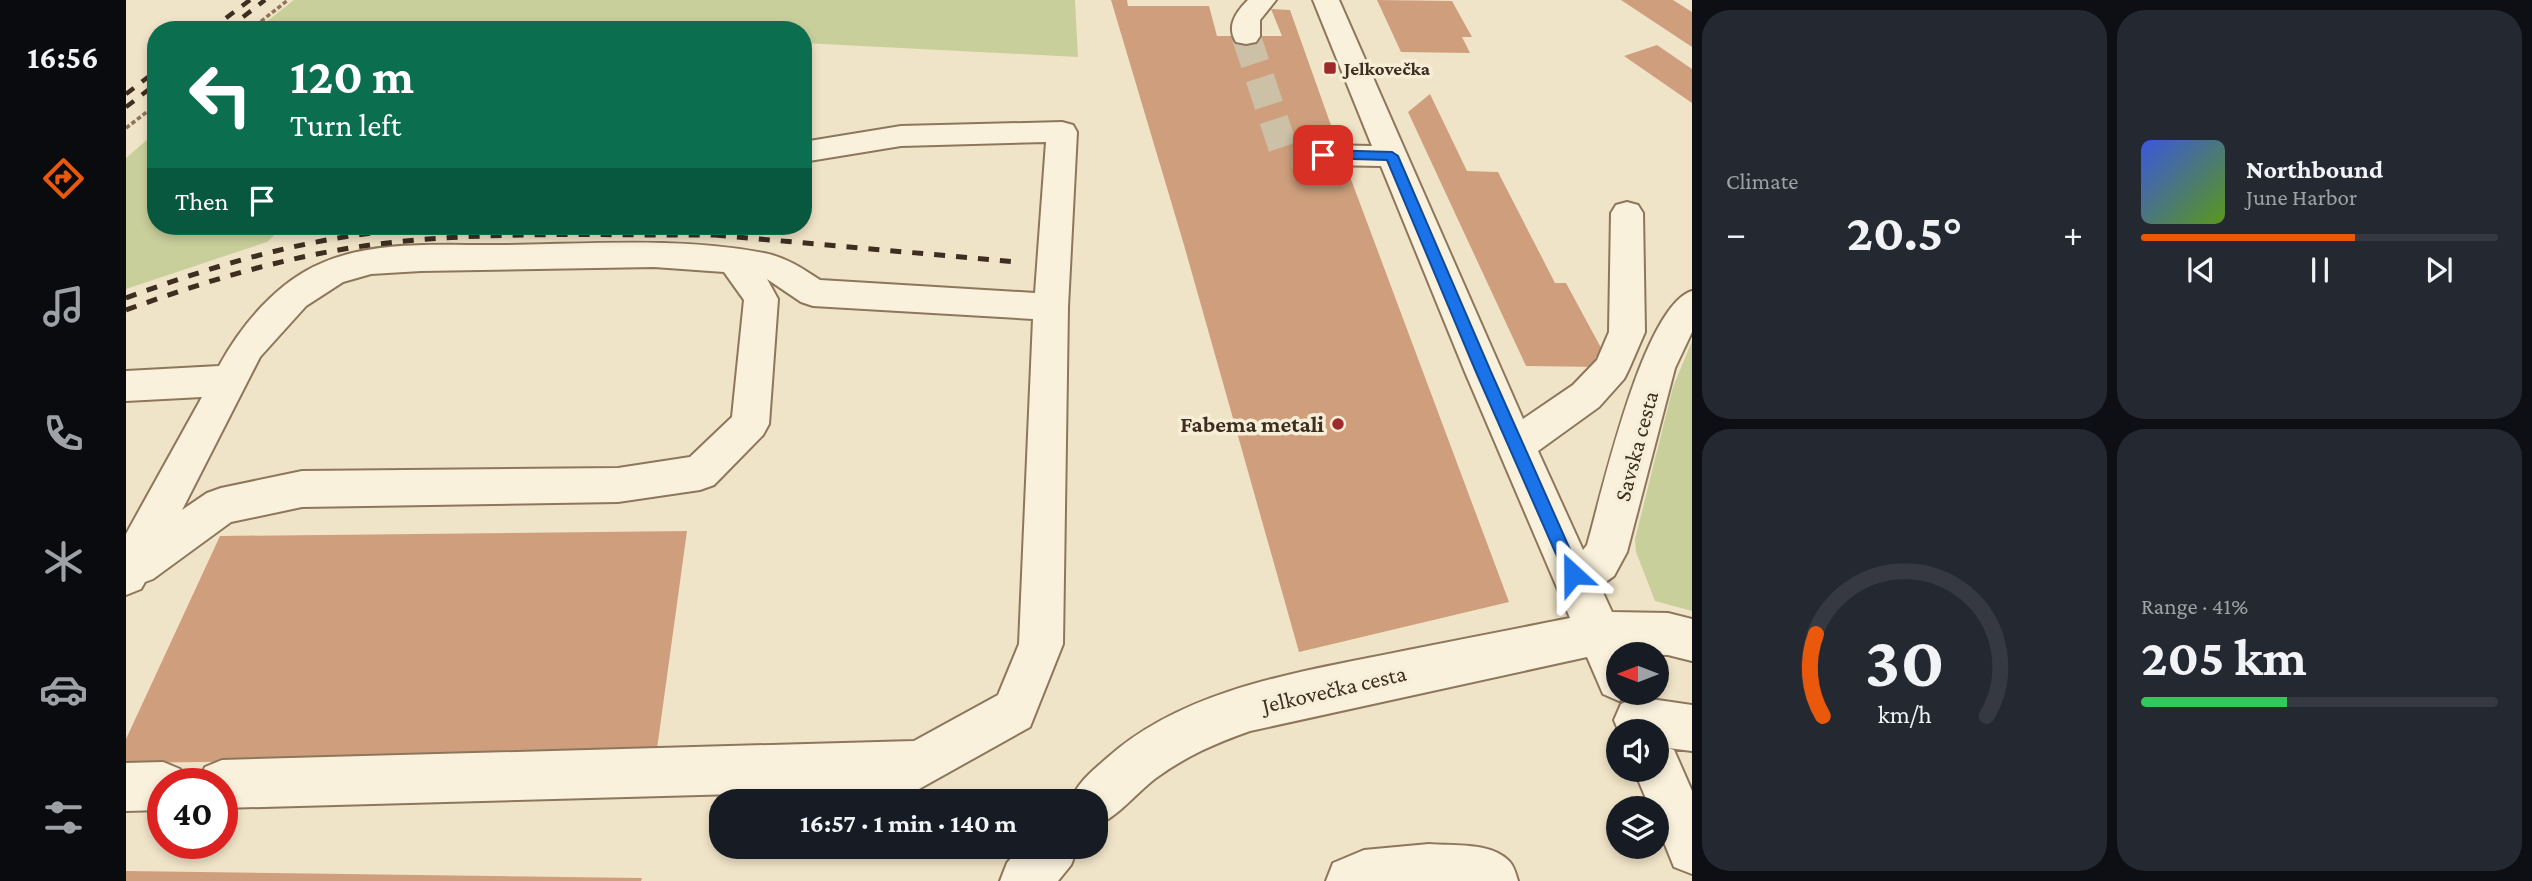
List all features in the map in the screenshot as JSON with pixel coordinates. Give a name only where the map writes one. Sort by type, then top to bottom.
[{"type":"street","points":[[1246,36],[1244,29],[1248,13],[1264,0]]},
{"type":"street","points":[[1326,0],[1606,649]]},
{"type":"street","points":[[238,784],[919,765],[1014,711],[1041,644],[1051,307],[1062,132],[901,136],[812,151]]},
{"type":"street","points":[[1323,155],[1392,156]]},
{"type":"street","points":[[1516,445],[1586,396],[1611,369],[1627,332],[1627,213]]},
{"type":"street","points":[[126,575],[247,347],[294,298],[332,272],[371,262],[654,255],[734,261],[785,272],[813,293],[1051,307]]},
{"type":"street","points":[[126,575],[167,542],[221,506],[302,489],[618,485],[700,473],[750,424],[761,299],[745,272],[734,261]]},
{"type":"street","name":"Savska cesta","points":[[1573,574],[1588,573],[1598,566],[1606,552],[1657,368],[1669,338],[1692,304]]},
{"type":"street","points":[[126,386],[230,380]]},
{"type":"street","name":"Jelkovečka cesta","points":[[1108,789],[1162,745],[1195,728],[1250,708],[1319,691],[1599,633],[1668,634],[1692,640]]},
{"type":"street","points":[[1635,715],[1692,728]]},
{"type":"street","points":[[1663,782],[1692,849]]},
{"type":"street","points":[[126,787],[147,786]]},
{"type":"street","points":[[1025,881],[1043,859]]},
{"type":"street","points":[[1351,881],[1364,875],[1485,874],[1493,881]]},
{"type":"path","points":[[261,21],[288,0]]},
{"type":"path","points":[[126,128],[147,112]]},
{"type":"green space","points":[[294,0],[1075,0],[1078,57],[812,43],[812,21],[267,21]]},
{"type":"green space","points":[[147,140],[147,235],[274,235],[267,242],[126,289],[126,158]]},
{"type":"green space","points":[[1692,341],[1692,611],[1655,601],[1636,552],[1635,539],[1673,387]]},
{"type":"building","name":"Fabema metali","points":[[1111,0],[1127,0],[1128,6],[1209,6],[1217,36],[1282,36],[1271,9],[1290,10],[1338,145],[1320,144],[1326,164],[1346,166],[1509,602],[1299,652],[1184,245]]},
{"type":"building","points":[[1377,0],[1452,1],[1472,37],[1462,37],[1470,53],[1401,52]]},
{"type":"building","points":[[1621,0],[1673,0],[1692,12],[1692,47]]},
{"type":"building","points":[[1657,45],[1692,69],[1692,103],[1624,56]]},
{"type":"building","points":[[1430,94],[1467,171],[1498,172],[1555,283],[1566,283],[1606,357],[1595,357],[1601,367],[1526,366],[1408,112]]},
{"type":"building","points":[[687,531],[656,756],[126,763],[126,739],[220,536]]},
{"type":"building","points":[[126,871],[642,878],[641,881],[126,881]]},
{"type":"tunnel","points":[[1246,36],[1285,154],[1323,155]]},
{"type":"railway","points":[[222,21],[250,0]]},
{"type":"railway","points":[[243,17],[265,0]]},
{"type":"railway","points":[[126,94],[147,78]]},
{"type":"railway","points":[[126,107],[147,91]]},
{"type":"railway","points":[[126,298],[227,264],[296,246],[359,235]]},
{"type":"railway","points":[[126,310],[250,270],[313,255],[378,244],[508,235],[715,235]]},
{"type":"railway","points":[[715,235],[725,235]]},
{"type":"railway","points":[[715,235],[1017,262]]},
{"type":"place","name":"Jelkovečka","points":[[1330,68]]},
{"type":"place","name":"Fabema metali","points":[[1338,424]]},
{"type":"route","points":[[1323,155],[1392,156],[1483,372],[1573,574]]}]
